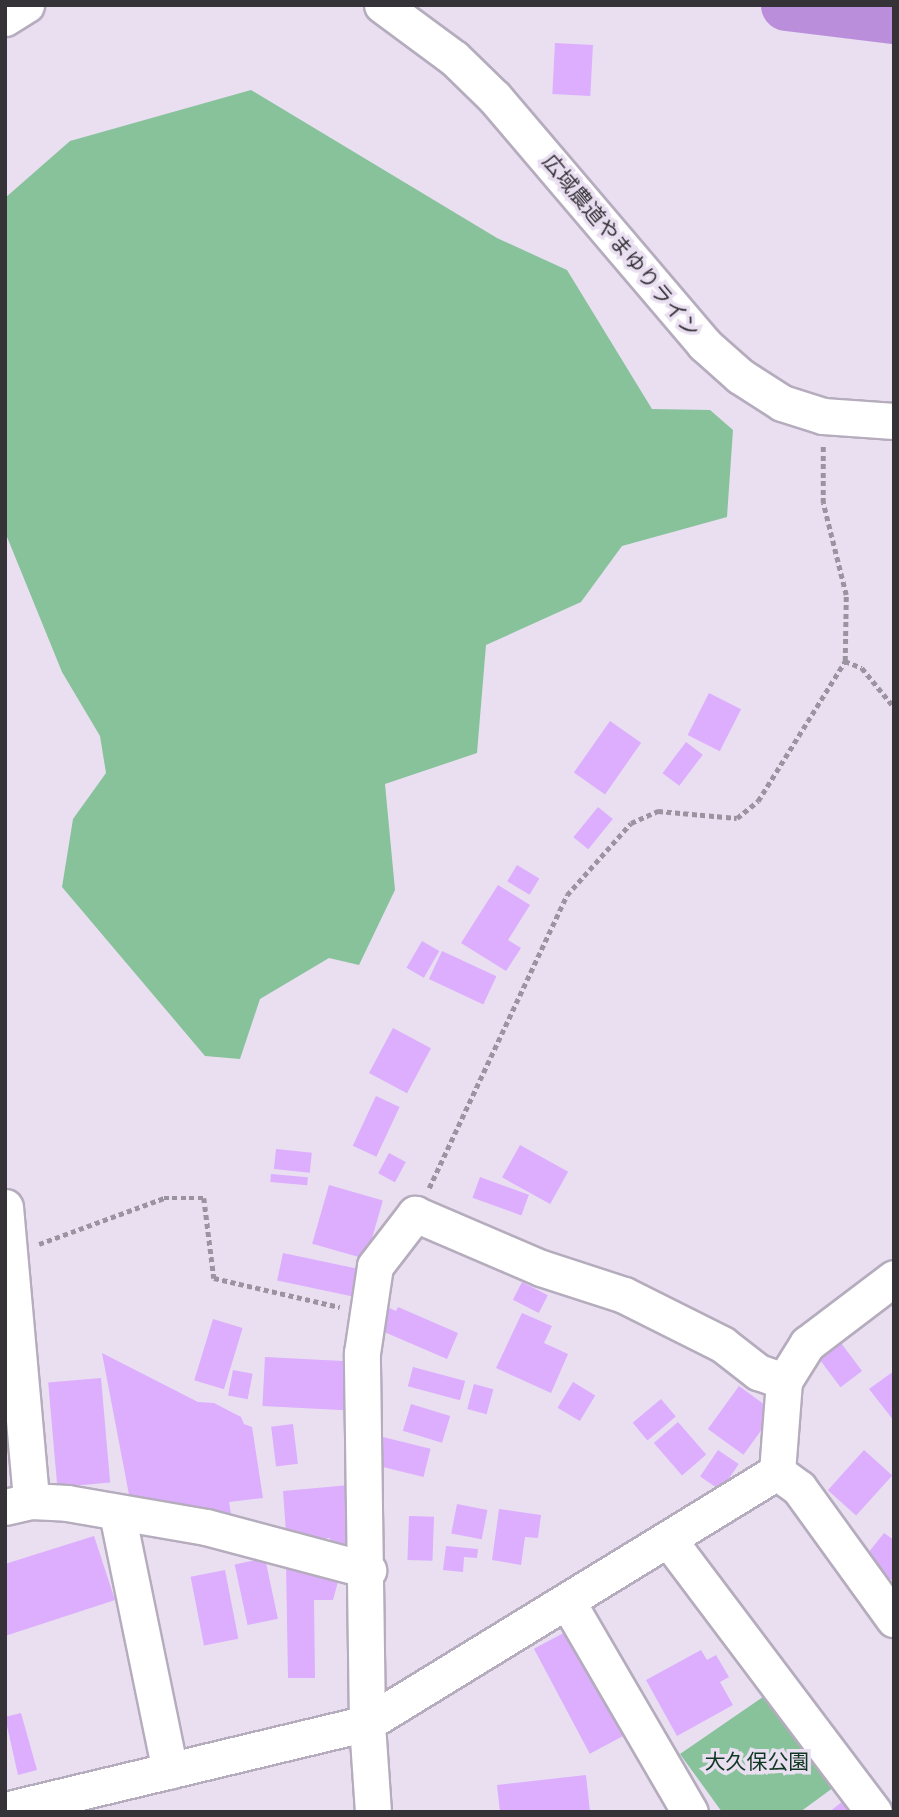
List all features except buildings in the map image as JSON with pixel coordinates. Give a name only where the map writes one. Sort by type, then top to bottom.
[{"type":"street","points":[[5,18],[26,5]]},
{"type":"street","name":"広域農道やまゆりライン","points":[[382,5],[454,58],[495,98],[704,345],[740,376],[782,403],[822,416],[894,421]]},
{"type":"street","points":[[5,1207],[10,1255],[18,1504],[117,1513],[206,1527],[368,1570]]},
{"type":"street","points":[[373,1812],[367,1723],[368,1570],[362,1353],[375,1266],[415,1214],[541,1268],[624,1295],[722,1344],[758,1372],[784,1381]]},
{"type":"street","points":[[777,1472],[784,1381],[807,1344],[894,1278]]},
{"type":"street","points":[[24,1809],[367,1723],[777,1472]]},
{"type":"street","points":[[777,1472],[799,1488],[894,1619]]},
{"type":"street","points":[[117,1513],[170,1771]]},
{"type":"street","points":[[668,1539],[874,1812]]},
{"type":"street","points":[[567,1601],[690,1812]]},
{"type":"path","points":[[415,1214],[567,895],[631,823],[659,811],[737,818],[758,801],[845,662],[846,595],[823,503],[822,416]]},
{"type":"path","points":[[845,662],[862,668],[894,707]]},
{"type":"path","points":[[10,1255],[164,1198],[204,1198],[214,1278],[368,1314]]},
{"type":"green space","points":[[251,90],[497,238],[567,270],[652,409],[710,410],[733,430],[727,517],[622,546],[581,602],[486,645],[477,753],[385,784],[395,890],[359,965],[329,958],[260,999],[240,1059],[205,1056],[62,887],[73,819],[106,773],[100,736],[62,672],[5,532],[5,198],[70,141]]},
{"type":"green space","name":"大久保公園","points":[[766,1695],[841,1782],[800,1812],[722,1812],[680,1754]]},
{"type":"waterway","points":[[786,5],[894,18]]}]
